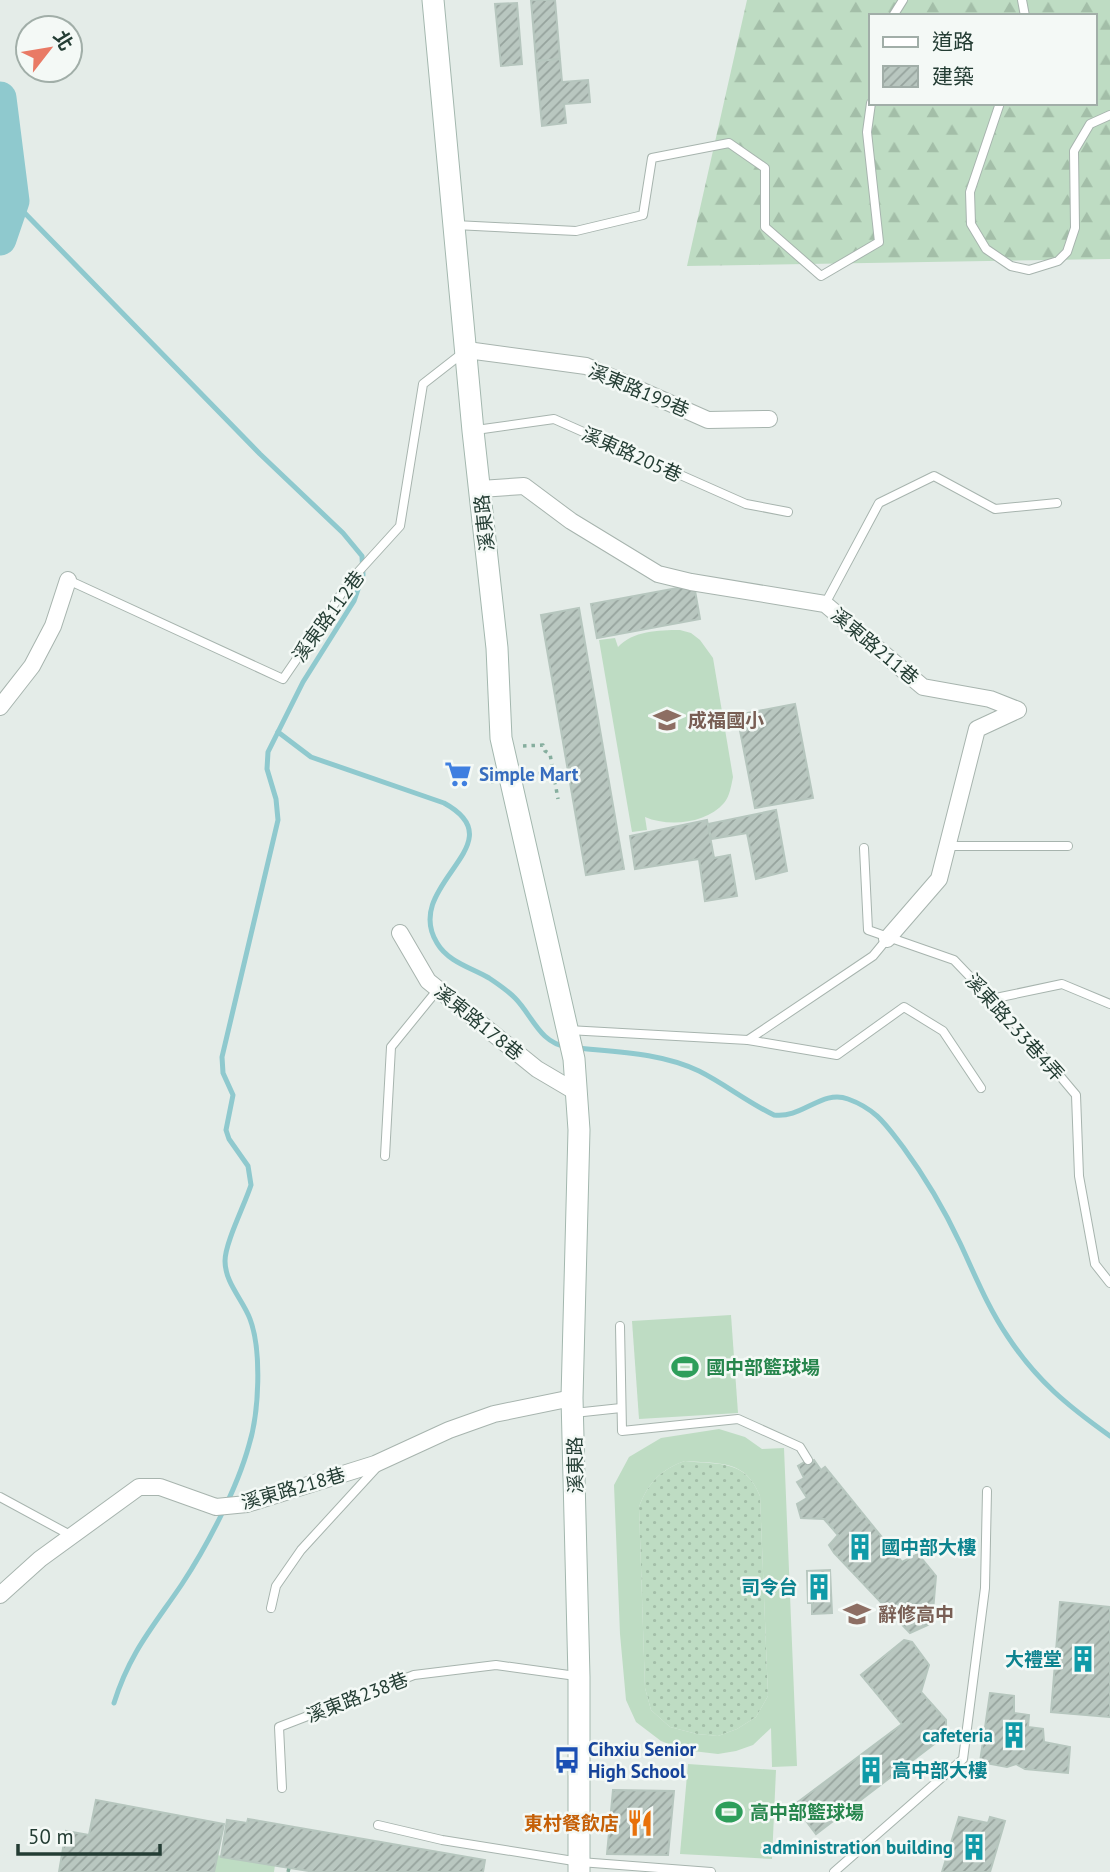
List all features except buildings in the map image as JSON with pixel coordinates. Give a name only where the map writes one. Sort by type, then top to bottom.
[{"type":"main road","name":"溪東路","points":[[433,0],[473,431],[498,648],[501,738],[570,1043],[579,1130],[573,1406],[580,1867]]},
{"type":"street","name":"溪東路199巷","points":[[467,350],[586,366],[708,420],[769,419]]},
{"type":"street","name":"溪東路211巷","points":[[480,489],[524,486],[571,521],[658,574],[825,604],[923,687],[990,699],[1018,710],[977,729],[939,879],[887,939]]},
{"type":"street","points":[[0,707],[32,666],[53,626],[68,580]]},
{"type":"street","name":"溪東路178巷","points":[[400,933],[429,981],[537,1069],[576,1092]]},
{"type":"street","name":"溪東路218巷","points":[[0,1595],[40,1559],[139,1487],[160,1487],[223,1506],[247,1504],[385,1459],[449,1430],[494,1414],[573,1406]]},
{"type":"lane","points":[[454,225],[576,232],[643,215],[652,158],[729,144],[765,168],[765,228],[821,276],[879,242],[867,132],[871,105]]},
{"type":"lane","points":[[999,105],[970,192],[971,224],[986,249],[1011,266],[1029,270],[1058,261],[1067,253],[1075,228],[1074,151],[1090,124],[1110,115]]},
{"type":"lane","name":"溪東路112巷","points":[[68,580],[283,679],[350,581],[400,526],[424,384],[467,350]]},
{"type":"lane","name":"溪東路205巷","points":[[473,431],[554,419],[746,504],[788,512]]},
{"type":"lane","points":[[825,604],[879,503],[934,476],[995,509],[1057,503]]},
{"type":"lane","points":[[946,846],[1068,846]]},
{"type":"lane","points":[[748,1040],[873,956],[887,939],[867,930],[864,848]]},
{"type":"lane","name":"溪東路233巷4弄","points":[[887,939],[954,960],[1023,1032],[1076,1095],[1079,1175],[1095,1264],[1110,1283]]},
{"type":"lane","points":[[991,999],[1062,984],[1110,1004]]},
{"type":"lane","points":[[385,1156],[391,1047],[439,988]]},
{"type":"lane","points":[[570,1043],[748,1040],[837,1055],[904,1007],[943,1031],[981,1088]]},
{"type":"lane","points":[[620,1326],[622,1431],[738,1419],[800,1447],[808,1460]]},
{"type":"lane","points":[[573,1406],[621,1408]]},
{"type":"lane","points":[[271,1608],[276,1586],[301,1550],[385,1459]]},
{"type":"lane","points":[[834,1872],[963,1759],[985,1588],[987,1491]]},
{"type":"lane","points":[[0,1497],[72,1536]]},
{"type":"lane","name":"溪東路238巷","points":[[282,1788],[279,1727],[414,1675],[496,1665],[579,1676]]},
{"type":"lane","points":[[378,1825],[580,1867],[711,1872]]},
{"type":"path","points":[[536,744],[543,745],[545,751],[550,754],[550,771],[558,799]]},
{"type":"path","points":[[491,782],[550,771]]},
{"type":"green space","points":[[747,0],[1110,0],[1110,259],[687,266]]},
{"type":"green space","points":[[680,630],[691,633],[700,640],[713,658],[733,777],[731,787],[724,803],[707,815],[675,823],[645,817],[647,830],[632,832],[599,640],[615,638],[618,647],[638,635]]},
{"type":"green space","name":"國中部籃球場","points":[[731,1315],[738,1413],[639,1419],[632,1321]]},
{"type":"green space","points":[[719,1429],[745,1437],[762,1449],[784,1448],[797,1766],[772,1767],[771,1728],[753,1745],[736,1751],[718,1754],[684,1750],[661,1741],[636,1722],[626,1700],[620,1634],[614,1485],[629,1457],[661,1438]],"holes":[[[685,1461],[720,1464],[739,1469],[747,1475],[760,1496],[768,1696],[756,1717],[737,1729],[718,1736],[670,1727],[651,1710],[645,1688],[639,1507],[651,1484],[669,1468]]]},
{"type":"green space","points":[[685,1461],[720,1464],[739,1470],[747,1475],[760,1496],[768,1696],[756,1717],[737,1729],[718,1736],[670,1727],[651,1710],[645,1688],[639,1507],[656,1478]]},
{"type":"green space","name":"高中部籃球場","points":[[688,1764],[776,1770],[772,1859],[680,1854]]},
{"type":"green space","points":[[217,1855],[275,1865],[274,1872],[214,1872]]},
{"type":"waterway","points":[[0,98],[13,201],[0,239]]},
{"type":"waterway","points":[[13,201],[260,454],[343,533],[362,556],[363,575],[354,601],[303,682],[268,752],[267,769],[276,799],[278,820],[222,1057],[223,1073],[233,1095],[226,1130],[229,1139],[248,1166],[251,1185],[232,1234],[225,1261],[228,1277],[247,1312],[254,1332],[258,1382],[252,1432],[237,1480],[211,1535],[192,1569],[135,1654],[114,1703]]},
{"type":"waterway","points":[[278,732],[311,757],[444,803],[464,818],[469,834],[465,850],[433,902],[430,922],[437,943],[454,960],[506,990],[543,1035],[558,1045],[568,1047]]},
{"type":"waterway","points":[[577,1048],[639,1054],[685,1065],[709,1076],[774,1115],[794,1113],[829,1098],[839,1097],[858,1103],[873,1113],[903,1147],[934,1194],[994,1315],[1019,1353],[1054,1392],[1110,1436]]},
{"type":"place","name":"成福國小","points":[[667,720]]},
{"type":"place","name":"Simple Mart","points":[[458,774]]},
{"type":"place","name":"國中部籃球場","points":[[685,1367]]},
{"type":"place","name":"國中部大樓","points":[[860,1547]]},
{"type":"place","name":"司令台","points":[[819,1587]]},
{"type":"place","name":"辭修高中","points":[[857,1614]]},
{"type":"place","name":"大禮堂","points":[[1083,1659]]},
{"type":"place","name":"cafeteria","points":[[1014,1735]]},
{"type":"place","name":"Cihxiu Senior High School","points":[[567,1760]]},
{"type":"place","name":"高中部大樓","points":[[871,1770]]},
{"type":"place","name":"高中部籃球場","points":[[729,1812]]},
{"type":"place","name":"東村餐飲店","points":[[640,1823]]},
{"type":"place","name":"administration building","points":[[974,1847]]}]
